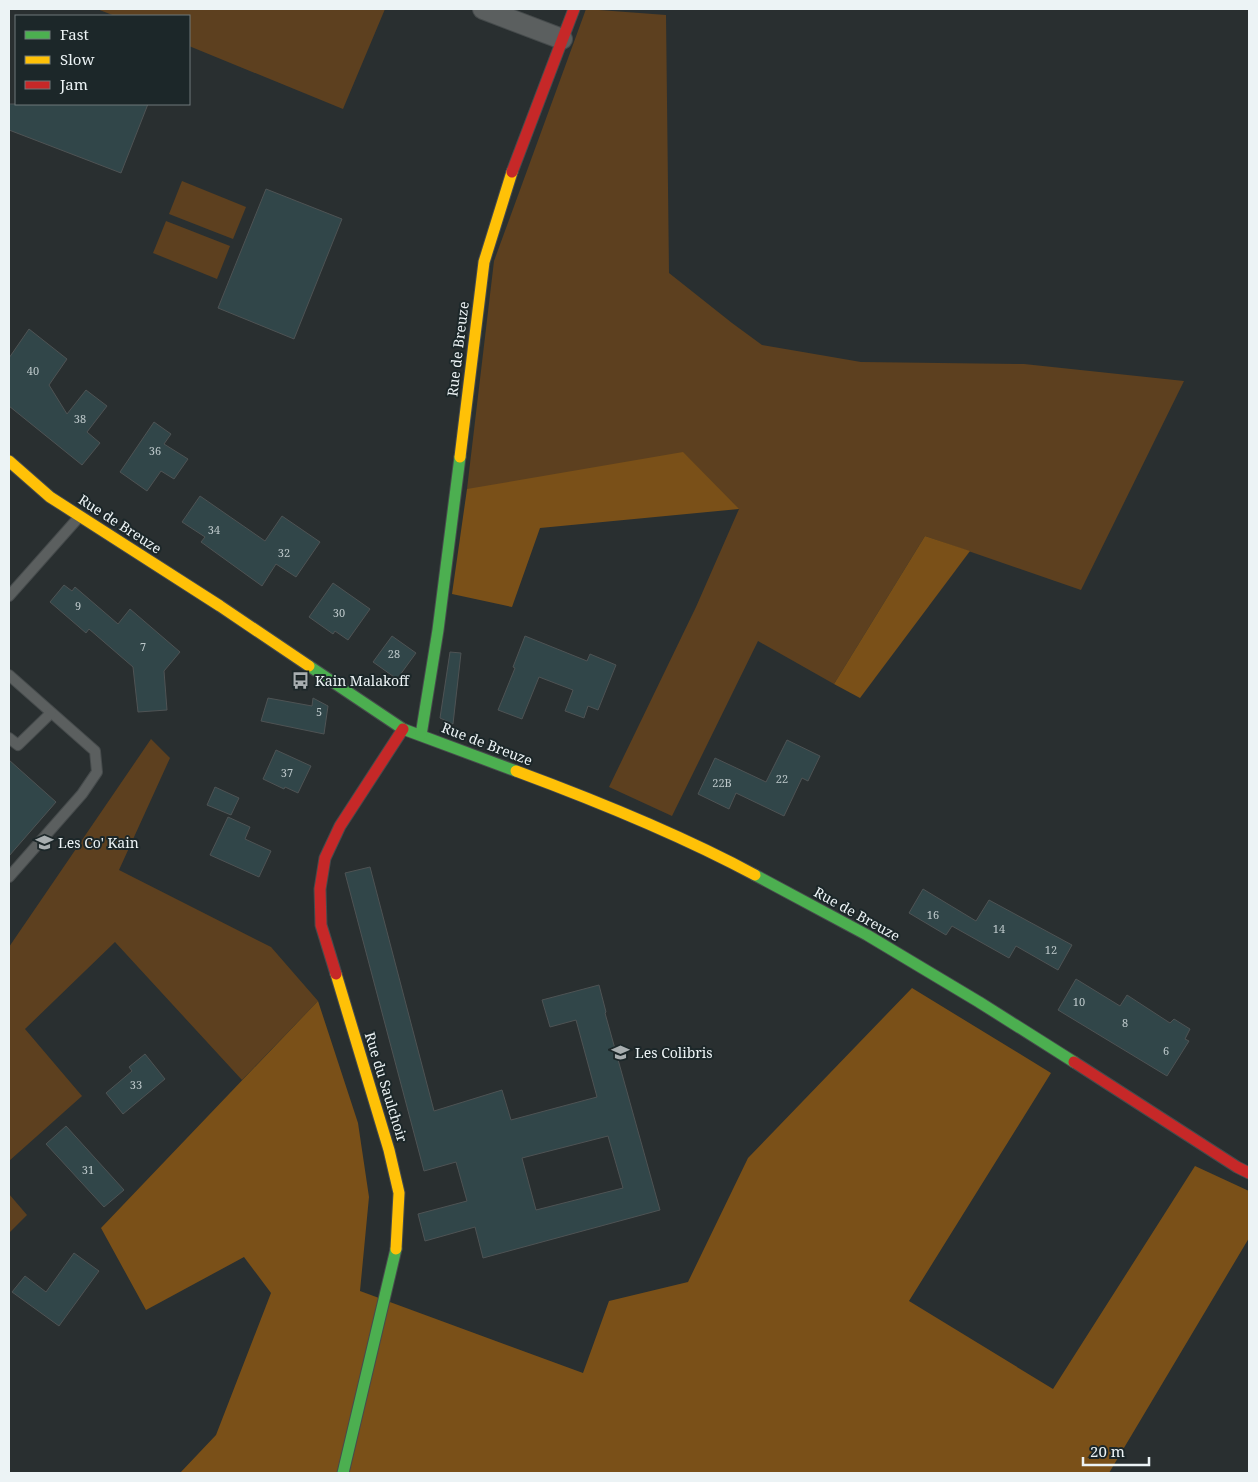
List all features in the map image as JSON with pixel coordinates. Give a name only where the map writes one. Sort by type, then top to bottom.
[{"type":"street","points":[[483,9],[562,39]]},
{"type":"street","name":"Rue de Breuze","points":[[421,735],[438,630],[484,262],[516,160],[574,9]]},
{"type":"street","name":"Rue de Breuze","points":[[9,461],[50,497],[243,621],[403,729],[578,794],[723,858],[867,935],[979,1002],[1249,1173]]},
{"type":"street","name":"Rue du Saulchoir","points":[[343,1473],[397,1244],[399,1193],[389,1150],[321,925],[320,889],[325,858],[340,826],[403,729]]},
{"type":"lane","points":[[9,596],[80,516]]},
{"type":"lane","points":[[9,674],[95,751],[97,772],[82,794],[9,877]]},
{"type":"lane","points":[[9,738],[18,745],[51,713]]},
{"type":"shaded area","points":[[97,9],[385,9],[343,109],[190,46],[190,15],[112,15]]},
{"type":"shaded area","points":[[586,9],[666,15],[669,273],[762,345],[861,362],[1024,364],[1184,381],[1081,590],[925,536],[834,684],[758,641],[672,816],[609,787],[696,607],[739,509],[467,489],[494,261]]},
{"type":"shaded area","points":[[182,181],[246,207],[233,239],[169,214]]},
{"type":"shaded area","points":[[166,221],[230,246],[217,279],[153,253]]},
{"type":"shaded area","points":[[683,452],[739,509],[540,528],[512,607],[452,594],[467,489]]},
{"type":"shaded area","points":[[925,536],[970,551],[860,698],[834,684]]},
{"type":"shaded area","points":[[151,739],[170,758],[119,870],[271,947],[318,1001],[242,1080],[115,942],[25,1029],[82,1096],[9,1161],[9,947]]},
{"type":"shaded area","points":[[912,988],[1051,1073],[909,1301],[1053,1389],[1195,1166],[1249,1191],[1249,1238],[1109,1473],[180,1473],[216,1435],[271,1293],[244,1257],[146,1310],[101,1228],[318,1001],[358,1123],[369,1197],[360,1291],[583,1373],[609,1301],[688,1282],[748,1158]]},
{"type":"shaded area","points":[[9,1194],[27,1215],[9,1233]]},
{"type":"building","points":[[9,104],[148,105],[121,173],[9,130]]},
{"type":"building","points":[[266,189],[342,219],[294,339],[218,308]]},
{"type":"building","points":[[29,329],[67,359],[49,385],[67,414],[86,390],[107,406],[87,432],[100,443],[82,465],[9,406],[9,358]]},
{"type":"building","points":[[154,422],[171,434],[164,444],[188,459],[174,479],[161,471],[147,491],[120,472]]},
{"type":"building","points":[[200,496],[265,541],[282,516],[320,542],[296,577],[276,564],[262,586],[201,542],[205,537],[182,522]]},
{"type":"building","points":[[333,583],[370,609],[348,640],[335,631],[333,634],[309,617]]},
{"type":"building","points":[[64,585],[72,591],[75,587],[118,624],[130,609],[180,652],[164,671],[167,710],[138,712],[133,667],[89,629],[86,633],[50,602]]},
{"type":"building","points":[[392,636],[416,653],[397,679],[373,662]]},
{"type":"building","points":[[525,636],[587,661],[590,654],[616,665],[598,710],[588,706],[584,718],[565,711],[573,690],[539,677],[522,719],[498,710],[515,668],[513,667]]},
{"type":"building","points":[[450,652],[461,653],[453,724],[440,718]]},
{"type":"building","points":[[268,698],[312,706],[313,698],[328,706],[324,734],[261,721]]},
{"type":"building","points":[[787,740],[820,756],[808,781],[802,778],[784,816],[736,793],[729,809],[698,794],[715,758],[766,782]]},
{"type":"building","points":[[276,750],[311,766],[298,793],[263,779]]},
{"type":"building","points":[[9,760],[56,802],[9,856]]},
{"type":"building","points":[[215,787],[239,798],[231,815],[207,805]]},
{"type":"building","points":[[228,817],[250,827],[245,839],[271,851],[259,877],[210,855]]},
{"type":"building","points":[[370,867],[434,1111],[502,1090],[511,1120],[597,1097],[576,1020],[550,1027],[542,1000],[599,985],[605,1013],[660,1210],[483,1258],[475,1227],[425,1241],[418,1214],[467,1201],[456,1162],[424,1171],[345,873]],"holes":[[[608,1136],[623,1188],[536,1210],[522,1158]]]},
{"type":"building","points":[[923,889],[976,921],[989,900],[1072,945],[1058,970],[1016,946],[1009,958],[952,926],[946,935],[909,913]]},
{"type":"building","points":[[1076,979],[1120,1006],[1127,995],[1170,1023],[1174,1019],[1190,1029],[1185,1039],[1189,1041],[1167,1076],[1058,1010]]},
{"type":"building","points":[[145,1054],[165,1079],[123,1114],[106,1093],[132,1071],[129,1067]]},
{"type":"building","points":[[66,1126],[124,1190],[104,1207],[46,1144]]},
{"type":"building","points":[[74,1253],[99,1271],[59,1326],[12,1292],[25,1276],[46,1292]]},
{"type":"traffic: fast","points":[[421,735],[438,630],[460,457]]},
{"type":"traffic: fast","points":[[309,666],[403,729],[516,771]]},
{"type":"traffic: fast","points":[[755,875],[867,935],[1074,1062]]},
{"type":"traffic: fast","points":[[343,1473],[396,1249]]},
{"type":"traffic: slow","points":[[460,457],[484,262],[512,172]]},
{"type":"traffic: slow","points":[[9,461],[50,497],[220,606],[309,666]]},
{"type":"traffic: slow","points":[[516,771],[637,819],[755,875]]},
{"type":"traffic: slow","points":[[336,974],[389,1150],[399,1193],[396,1249]]},
{"type":"traffic: jam","points":[[512,172],[574,9]]},
{"type":"traffic: jam","points":[[336,974],[321,925],[320,889],[325,858],[340,826],[403,729]]},
{"type":"traffic: jam","points":[[1074,1062],[1249,1173]]},
{"type":"place","name":"Kain Malakoff","points":[[301,681]]},
{"type":"place","name":"Les Co' Kain","points":[[44,843]]},
{"type":"place","name":"Les Colibris","points":[[621,1053]]}]
